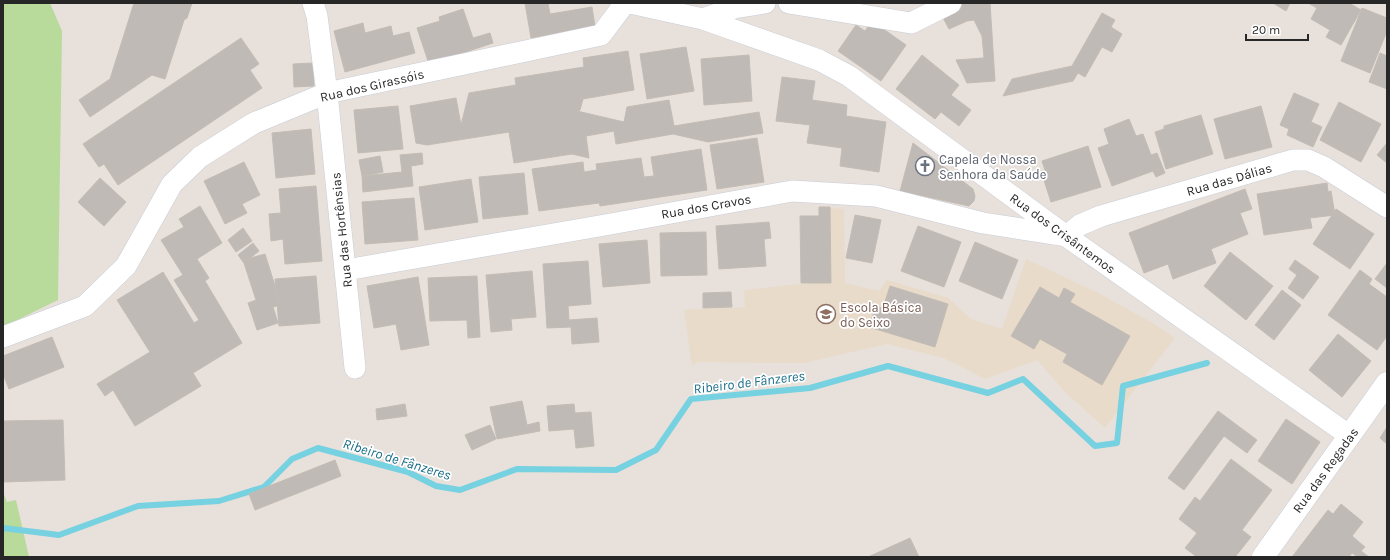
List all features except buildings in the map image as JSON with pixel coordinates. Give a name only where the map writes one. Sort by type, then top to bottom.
[{"type":"street","name":"Rua dos Girassóis","points":[[3,337],[85,306],[126,266],[172,184],[200,157],[254,122],[327,93],[601,35],[625,3]]},
{"type":"street","name":"Rua dos Crisântemos","points":[[630,3],[707,11],[819,60],[849,76],[1066,236],[1350,436]]},
{"type":"street","points":[[707,11],[765,3]]},
{"type":"street","points":[[789,3],[911,23],[950,3]]},
{"type":"street","name":"Rua das Hortênsias","points":[[315,10],[327,93],[355,368]]},
{"type":"street","name":"Rua das Dálias","points":[[1066,236],[1080,225],[1101,216],[1293,160],[1308,160],[1324,167],[1387,207]]},
{"type":"street","name":"Rua dos Cravos","points":[[346,270],[597,227],[792,190],[876,196],[983,223],[1066,236]]},
{"type":"street","name":"Rua das Regadas","points":[[1263,557],[1387,383]]},
{"type":"shaded area","name":"Escola Básica do Seixo","points":[[830,208],[844,209],[845,283],[879,291],[887,280],[948,298],[971,319],[1002,329],[1026,259],[1098,293],[1151,322],[1175,338],[1105,428],[1066,393],[1037,360],[985,379],[944,358],[887,344],[803,363],[698,362],[692,366],[684,310],[745,307],[744,290],[830,281]]},
{"type":"green space","points":[[3,3],[50,3],[62,31],[58,300],[3,327]]},
{"type":"green space","points":[[3,492],[7,502],[16,500],[29,557],[3,557]]},
{"type":"waterway","name":"Ribeiro de Fânzeres","points":[[3,528],[59,535],[138,506],[219,501],[264,487],[292,459],[318,448],[408,472],[436,486],[460,490],[517,469],[616,470],[656,450],[691,399],[810,388],[888,366],[988,393],[1023,379],[1095,446],[1117,443],[1123,386],[1207,363]]},
{"type":"place","name":"Capela de Nossa Senhora da Saúde","points":[[925,166]]},
{"type":"place","name":"Escola Básica do Seixo","points":[[826,314]]}]
